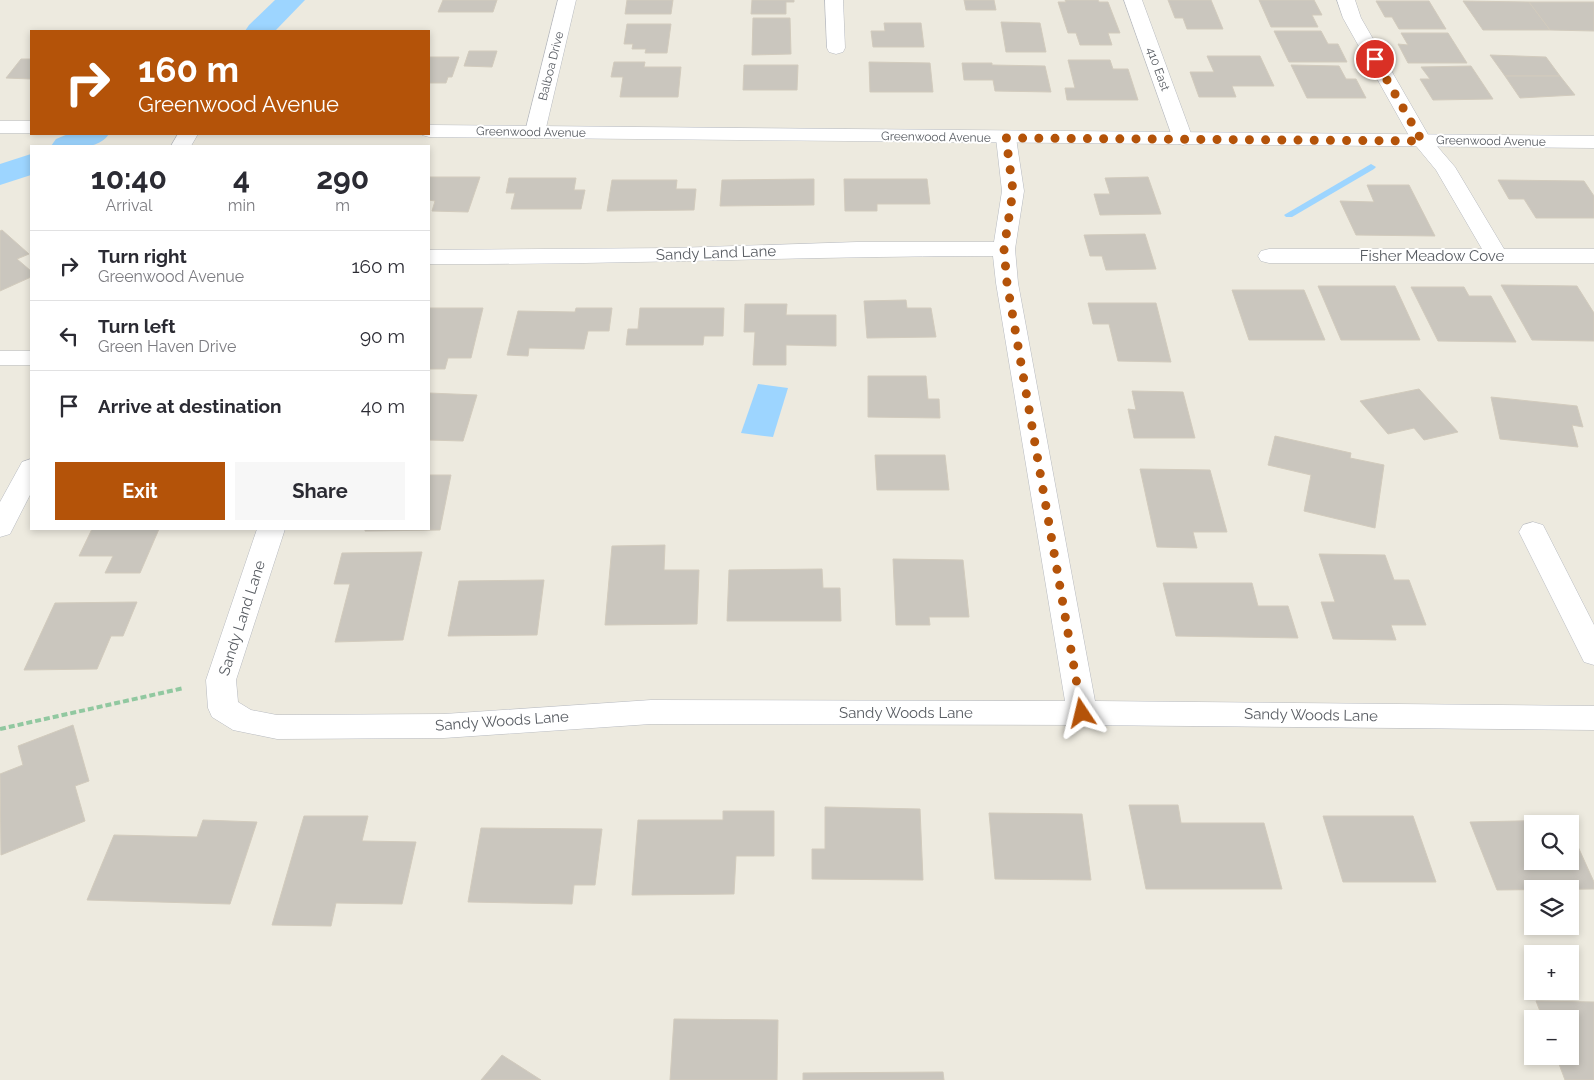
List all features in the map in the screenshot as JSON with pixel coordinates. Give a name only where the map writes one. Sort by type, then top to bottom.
[{"type":"street","name":"Balboa Drive","points":[[535,132],[567,0]]},
{"type":"street","points":[[834,0],[836,48]]},
{"type":"street","name":"410 East","points":[[1133,0],[1183,139]]},
{"type":"street","points":[[1346,0],[1352,18],[1422,141],[1445,168],[1497,256]]},
{"type":"street","points":[[0,127],[30,127]]},
{"type":"street","name":"Greenwood Avenue","points":[[430,131],[1006,138],[1594,142]]},
{"type":"street","points":[[1006,138],[1013,191],[1004,249],[1009,293],[1082,713]]},
{"type":"street","name":"Sandy Land Lane","points":[[430,257],[666,256],[857,248],[1004,249]]},
{"type":"street","name":"Fisher Meadow Cove","points":[[1269,256],[1594,256]]},
{"type":"street","points":[[0,358],[30,358]]},
{"type":"street","points":[[0,527],[30,470]]},
{"type":"street","name":"Sandy Land Lane","points":[[222,694],[239,621],[271,530]]},
{"type":"street","points":[[1533,532],[1594,654]]},
{"type":"street","name":"Sandy Woods Lane","points":[[222,694],[244,721],[277,727],[444,726],[651,712],[1082,713],[1594,718]]},
{"type":"path","points":[[0,728],[222,694]]},
{"type":"water","points":[[758,384],[788,388],[773,437],[741,433]]},
{"type":"building","points":[[443,0],[497,0],[493,12],[438,12]]},
{"type":"building","points":[[627,0],[673,0],[671,14],[625,14]]},
{"type":"building","points":[[752,0],[794,0],[794,2],[786,2],[786,14],[751,14]]},
{"type":"building","points":[[964,0],[994,0],[996,10],[966,10]]},
{"type":"building","points":[[1065,0],[1098,0],[1099,2],[1108,2],[1120,33],[1108,33],[1112,45],[1080,45],[1076,33],[1068,33],[1058,2],[1066,2]]},
{"type":"building","points":[[1168,0],[1211,0],[1223,29],[1187,29],[1183,18],[1175,18]]},
{"type":"building","points":[[1259,0],[1314,0],[1322,15],[1312,15],[1318,27],[1271,27]]},
{"type":"building","points":[[1376,1],[1429,1],[1446,29],[1399,29],[1392,17],[1385,17]]},
{"type":"building","points":[[1463,1],[1529,2],[1550,30],[1483,30]]},
{"type":"building","points":[[1529,2],[1594,2],[1594,31],[1550,30]]},
{"type":"building","points":[[753,18],[790,18],[791,54],[752,55]]},
{"type":"building","points":[[1001,22],[1040,23],[1046,52],[1006,52]]},
{"type":"building","points":[[884,23],[921,23],[924,47],[873,47],[871,31],[885,31]]},
{"type":"building","points":[[627,24],[671,24],[667,53],[645,53],[646,49],[632,49],[633,44],[624,44]]},
{"type":"building","points":[[1274,31],[1321,31],[1328,44],[1338,44],[1347,62],[1289,62]]},
{"type":"building","points":[[1401,33],[1448,33],[1467,63],[1408,63],[1398,44],[1408,45]]},
{"type":"building","points":[[469,51],[497,51],[492,67],[464,66]]},
{"type":"building","points":[[1490,55],[1546,57],[1560,76],[1505,76]]},
{"type":"building","points":[[1207,56],[1260,56],[1274,86],[1232,86],[1236,97],[1199,97],[1190,72],[1214,72]]},
{"type":"building","points":[[430,57],[459,57],[452,77],[448,77],[446,83],[430,83]]},
{"type":"building","points":[[21,59],[30,59],[30,79],[6,78]]},
{"type":"building","points":[[1068,60],[1110,60],[1113,69],[1128,69],[1138,100],[1067,100],[1065,88],[1075,88]]},
{"type":"building","points":[[614,62],[645,62],[644,67],[681,67],[678,97],[620,97],[623,77],[611,77]]},
{"type":"building","points":[[869,62],[930,63],[933,92],[870,92]]},
{"type":"building","points":[[962,63],[1045,66],[1051,92],[995,91],[993,80],[964,80]]},
{"type":"building","points":[[744,65],[798,65],[797,90],[743,90]]},
{"type":"building","points":[[1291,65],[1339,66],[1346,79],[1356,79],[1366,98],[1307,98]]},
{"type":"building","points":[[1471,66],[1493,99],[1433,100],[1420,79],[1430,79],[1421,67]]},
{"type":"building","points":[[1505,76],[1560,76],[1575,95],[1520,98]]},
{"type":"building","points":[[430,177],[480,177],[468,212],[432,211],[435,201],[430,200]]},
{"type":"building","points":[[1148,177],[1161,214],[1100,215],[1094,194],[1110,194],[1105,178]]},
{"type":"building","points":[[509,178],[576,178],[574,190],[585,190],[581,209],[511,209],[515,193],[506,193]]},
{"type":"building","points":[[814,179],[814,205],[720,206],[722,180]]},
{"type":"building","points":[[844,179],[927,179],[930,204],[877,204],[877,211],[845,211]]},
{"type":"building","points":[[612,180],[677,180],[676,189],[696,189],[694,210],[607,211]]},
{"type":"building","points":[[1498,180],[1584,181],[1594,196],[1594,218],[1536,218],[1524,199],[1509,199]]},
{"type":"building","points":[[1367,185],[1409,185],[1435,236],[1356,235],[1340,201],[1374,202]]},
{"type":"building","points":[[2,230],[29,254],[17,259],[30,270],[30,277],[0,291],[0,231]]},
{"type":"building","points":[[1145,234],[1156,269],[1106,270],[1102,256],[1090,256],[1084,235]]},
{"type":"building","points":[[1501,285],[1577,286],[1594,313],[1594,341],[1532,340]]},
{"type":"building","points":[[1318,286],[1395,286],[1420,340],[1341,340]]},
{"type":"building","points":[[1411,287],[1464,287],[1469,296],[1491,296],[1516,342],[1438,341]]},
{"type":"building","points":[[1232,290],[1304,290],[1325,340],[1249,340]]},
{"type":"building","points":[[906,300],[907,308],[931,308],[936,337],[867,338],[864,301]]},
{"type":"building","points":[[1088,303],[1156,303],[1171,362],[1118,361],[1109,324],[1093,324]]},
{"type":"building","points":[[745,304],[787,304],[786,315],[836,315],[836,346],[786,345],[786,365],[753,365],[755,332],[744,332]]},
{"type":"building","points":[[430,308],[483,308],[471,358],[448,358],[445,369],[430,369]]},
{"type":"building","points":[[576,308],[612,308],[609,331],[588,331],[584,349],[529,348],[528,356],[507,355],[518,311],[575,312]]},
{"type":"building","points":[[640,308],[724,308],[723,336],[704,336],[703,345],[626,345],[628,329],[638,329]]},
{"type":"building","points":[[868,376],[926,376],[928,399],[939,399],[940,418],[868,417]]},
{"type":"building","points":[[1419,389],[1458,432],[1424,440],[1414,428],[1388,434],[1360,401]]},
{"type":"building","points":[[1132,391],[1183,392],[1195,438],[1134,438],[1128,409],[1136,410]]},
{"type":"building","points":[[430,393],[477,395],[463,441],[430,440]]},
{"type":"building","points":[[1491,397],[1577,406],[1583,427],[1572,425],[1578,447],[1500,439]]},
{"type":"building","points":[[1275,436],[1351,453],[1350,458],[1384,465],[1375,528],[1304,511],[1311,475],[1268,465]]},
{"type":"building","points":[[875,455],[945,455],[949,490],[877,490]]},
{"type":"building","points":[[1140,469],[1210,470],[1227,532],[1193,532],[1197,548],[1157,547]]},
{"type":"building","points":[[430,475],[451,475],[440,530],[365,531],[430,530]]},
{"type":"building","points":[[92,530],[159,530],[140,573],[105,573],[113,556],[79,556]]},
{"type":"building","points":[[665,545],[664,570],[699,570],[697,624],[605,625],[612,546]]},
{"type":"building","points":[[422,552],[403,640],[335,642],[350,584],[334,584],[342,553]]},
{"type":"building","points":[[1319,554],[1385,555],[1394,580],[1409,580],[1426,625],[1391,625],[1396,640],[1333,639],[1321,602],[1335,602]]},
{"type":"building","points":[[893,559],[963,560],[969,617],[929,617],[930,625],[896,625]]},
{"type":"building","points":[[822,569],[823,588],[840,588],[841,621],[727,621],[729,570]]},
{"type":"building","points":[[544,580],[537,635],[448,636],[459,581]]},
{"type":"building","points":[[1163,583],[1252,583],[1258,606],[1288,606],[1298,638],[1176,636]]},
{"type":"building","points":[[137,602],[123,636],[111,636],[97,669],[24,670],[55,603]]},
{"type":"building","points":[[73,725],[89,781],[75,786],[85,821],[1,855],[0,774],[23,765],[18,746]]},
{"type":"building","points":[[1129,805],[1178,805],[1181,823],[1264,823],[1282,889],[1146,889]]},
{"type":"building","points":[[825,807],[920,809],[923,880],[812,879],[812,849],[825,849]]},
{"type":"building","points":[[723,811],[774,811],[774,856],[736,856],[734,894],[632,895],[638,820],[723,820]]},
{"type":"building","points":[[989,813],[1082,814],[1091,880],[995,879]]},
{"type":"building","points":[[304,816],[368,816],[362,841],[416,842],[402,904],[336,903],[331,926],[272,925]]},
{"type":"building","points":[[1323,816],[1413,816],[1436,882],[1343,882]]},
{"type":"building","points":[[203,820],[257,822],[230,904],[87,900],[114,835],[197,837]]},
{"type":"building","points":[[1524,821],[1524,870],[1579,870],[1579,849],[1594,882],[1594,889],[1579,889],[1579,880],[1524,880],[1524,890],[1497,890],[1470,822]]},
{"type":"building","points":[[481,828],[602,829],[595,885],[574,885],[572,904],[468,902]]},
{"type":"building","points":[[1536,1001],[1594,1002],[1594,1080],[1565,1080],[1559,1065],[1579,1065],[1579,1010],[1540,1010]]},
{"type":"building","points":[[674,1019],[778,1020],[777,1080],[670,1080]]},
{"type":"building","points":[[502,1055],[541,1080],[481,1080]]},
{"type":"building","points":[[943,1072],[944,1080],[803,1080],[803,1073]]},
{"type":"waterway","points":[[260,30],[291,0]]},
{"type":"waterway","points":[[69,145],[91,135]]},
{"type":"waterway","points":[[0,175],[30,164]]},
{"type":"waterway","points":[[1289,215],[1371,167]]},
{"type":"route","points":[[1082,713],[1007,283],[1004,249],[1013,191],[1006,138],[1422,141],[1375,59]]}]
